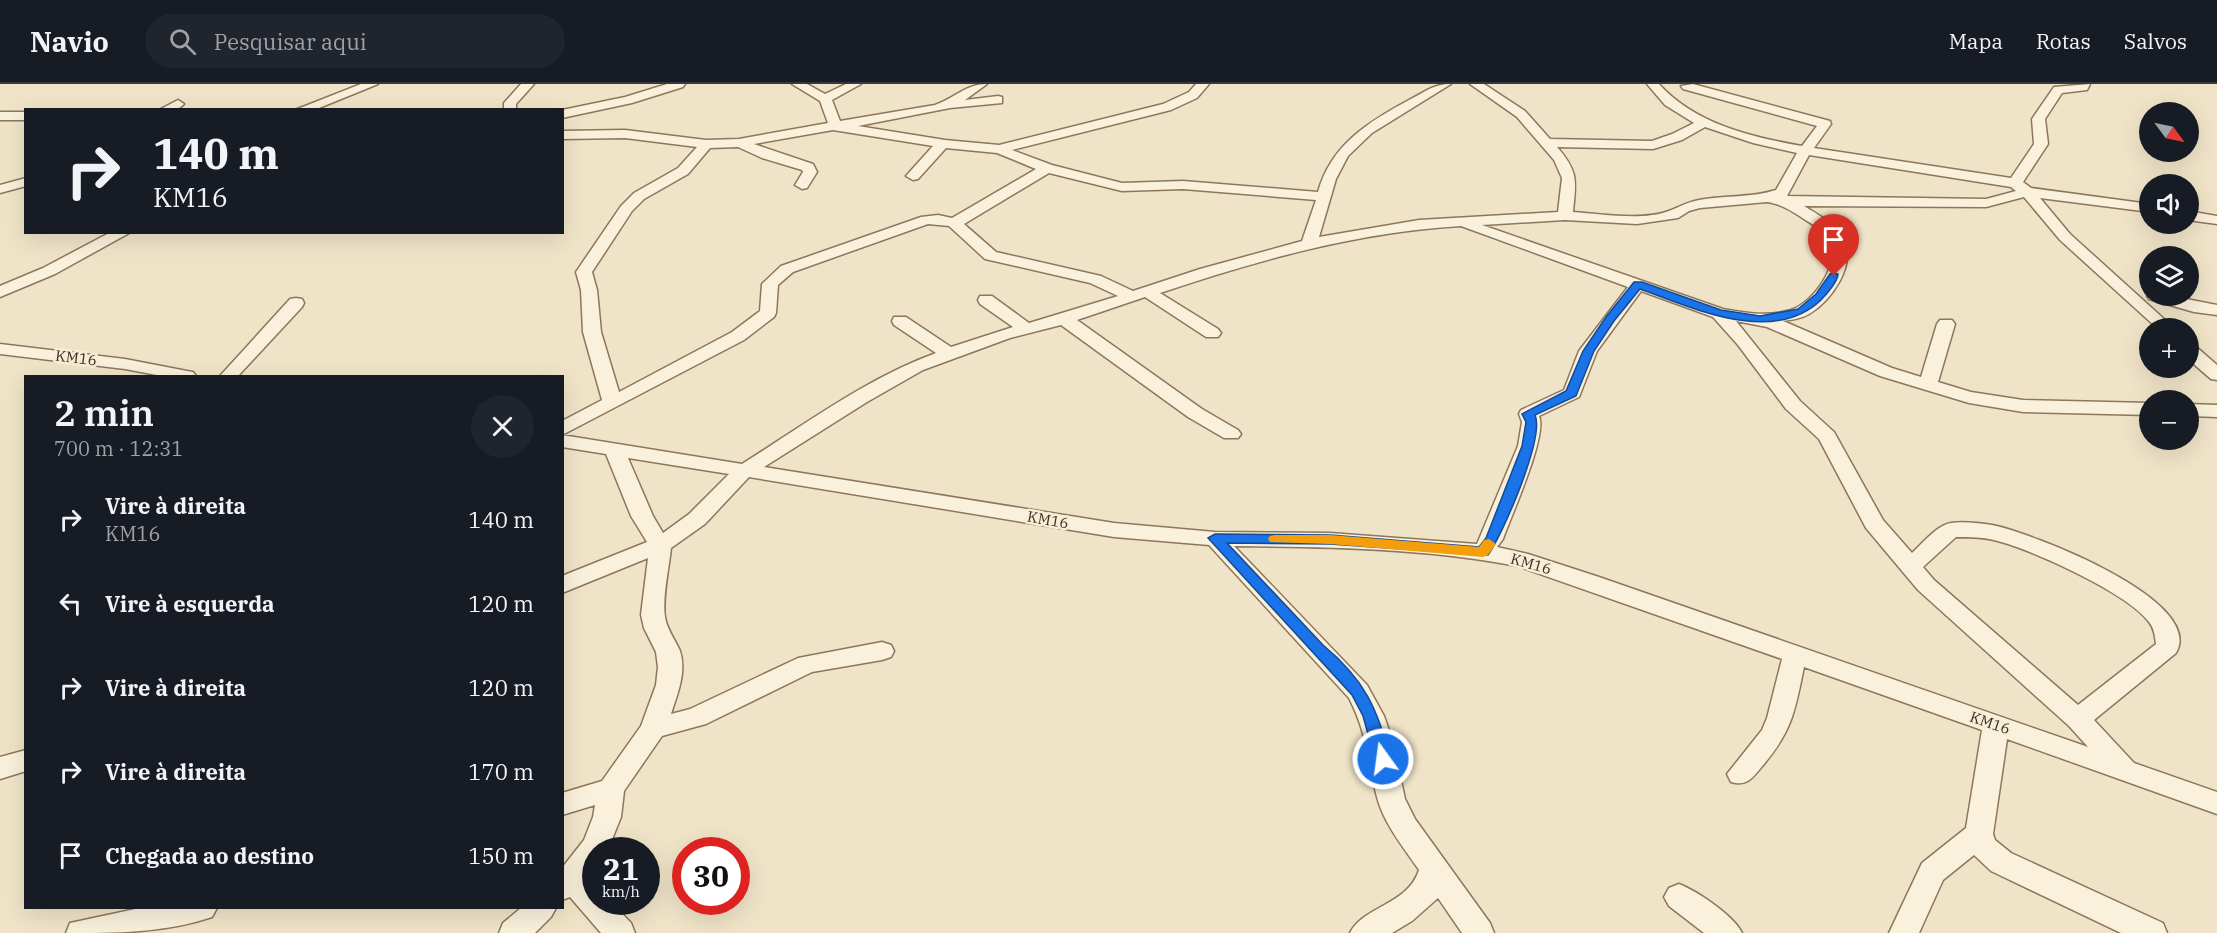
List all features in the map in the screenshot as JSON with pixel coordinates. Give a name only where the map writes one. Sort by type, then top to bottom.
[{"type":"street","points":[[306,108],[372,84]]},
{"type":"street","points":[[510,108],[510,103],[528,84]]},
{"type":"street","points":[[645,84],[660,90]]},
{"type":"street","points":[[564,114],[607,105],[679,84]]},
{"type":"street","points":[[798,84],[825,99],[836,127]]},
{"type":"street","points":[[825,99],[855,84]]},
{"type":"street","points":[[947,106],[981,84]]},
{"type":"street","points":[[999,149],[1167,106],[1193,95],[1203,84]]},
{"type":"street","points":[[1312,238],[1332,170],[1359,135],[1444,84]]},
{"type":"street","points":[[1476,84],[1521,114],[1556,153],[1569,178],[1565,216]]},
{"type":"street","points":[[564,584],[660,545],[697,519],[744,471],[860,398],[917,366],[948,353],[1064,320],[1312,238],[1335,241],[1389,228],[1456,221],[1565,216],[1648,219],[1673,215],[1684,208],[1700,204],[1774,199],[1986,202],[2021,187],[2041,144],[2038,124],[2041,112],[2063,86],[2083,87],[2084,84]]},
{"type":"street","points":[[1656,89],[1690,85],[1825,124],[1804,152],[1782,193],[1774,199]]},
{"type":"street","points":[[1656,89],[1681,110],[1705,122],[1761,141],[1804,152],[2139,206]]},
{"type":"street","points":[[564,135],[625,134],[706,144],[739,142],[947,106],[998,100]]},
{"type":"street","points":[[169,108],[178,104]]},
{"type":"street","points":[[0,116],[24,116]]},
{"type":"street","points":[[1545,142],[1653,145],[1677,137],[1705,122]]},
{"type":"street","points":[[836,127],[898,135],[942,144],[999,149],[1047,168],[1132,188],[1183,185],[1325,197]]},
{"type":"street","points":[[739,142],[767,155],[808,167],[810,172],[802,185]]},
{"type":"street","points":[[612,401],[592,332],[589,290],[584,272],[626,209],[639,196],[683,171],[706,144]]},
{"type":"street","points":[[913,176],[942,144]]},
{"type":"street","points":[[954,223],[1047,168]]},
{"type":"street","points":[[0,189],[24,183]]},
{"type":"street","points":[[2021,187],[2065,237],[2155,318]]},
{"type":"street","points":[[1456,221],[1730,318],[1760,320],[1801,311],[1819,296],[1834,276],[1838,266],[1837,242],[1833,236],[1809,215],[1774,199]]},
{"type":"street","points":[[2199,217],[2217,220]]},
{"type":"street","points":[[564,428],[738,336],[768,313],[770,284],[787,269],[926,220],[938,219],[954,223],[991,256],[1095,279],[1141,294],[1212,333]]},
{"type":"street","points":[[0,292],[49,271],[120,234]]},
{"type":"street","points":[[1483,552],[1492,539],[1528,446],[1532,422],[1528,414],[1572,393],[1588,351],[1638,285]]},
{"type":"street","points":[[2125,291],[2139,293]]},
{"type":"street","points":[[986,300],[1027,329]]},
{"type":"street","points":[[230,375],[296,303]]},
{"type":"street","points":[[2190,306],[2217,310]]},
{"type":"street","points":[[1730,318],[1793,405],[1827,436],[1874,523],[1910,567],[1926,585],[2078,719],[2125,770]]},
{"type":"street","points":[[1064,320],[1196,413],[1232,434]]},
{"type":"street","points":[[1760,320],[1878,369],[1982,401],[2022,406],[2139,409]]},
{"type":"street","points":[[900,321],[948,353]]},
{"type":"street","points":[[1928,384],[1946,324]]},
{"type":"street","name":"KM16","points":[[0,349],[125,364],[182,375]]},
{"type":"street","points":[[2199,359],[2217,375]]},
{"type":"street","points":[[2199,410],[2217,411]]},
{"type":"street","name":"KM16","points":[[564,441],[1114,531],[1215,538],[1330,540],[1483,552],[1520,559],[2217,803]]},
{"type":"street","points":[[615,451],[642,516],[660,545],[653,615],[656,628],[668,652],[670,668],[668,685],[653,729],[611,789],[607,817],[595,847],[567,883],[620,933]]},
{"type":"street","points":[[1910,567],[1951,530],[1993,532],[2025,542],[2115,586],[2152,610],[2168,630],[2168,647],[2078,719]]},
{"type":"street","points":[[1215,538],[1318,649],[1333,662],[1358,692],[1371,716],[1380,742],[1390,799],[1405,827],[1479,933]]},
{"type":"street","points":[[653,729],[698,717],[807,664],[882,651]]},
{"type":"street","points":[[1740,774],[1772,736],[1780,718],[1795,654]]},
{"type":"street","points":[[1996,725],[1979,834],[1984,847],[2001,862],[2152,933]]},
{"type":"street","points":[[0,768],[24,761]]},
{"type":"street","points":[[564,803],[611,789]]},
{"type":"street","points":[[1904,933],[1932,872],[1979,834]]},
{"type":"street","points":[[1365,933],[1402,912],[1428,889],[1434,869]]},
{"type":"street","points":[[1679,897],[1727,933]]},
{"type":"street","points":[[81,933],[197,909]]},
{"type":"street","points":[[514,933],[540,909]]},
{"type":"slow traffic","points":[[1275,539],[1330,540],[1483,552],[1489,544]]},
{"type":"route","points":[[1383,759],[1371,716],[1358,692],[1333,662],[1318,649],[1215,538],[1330,540],[1483,552],[1492,539],[1522,465],[1532,422],[1528,414],[1568,397],[1572,393],[1588,351],[1638,285],[1719,313],[1760,320],[1801,311],[1819,296],[1834,276]]}]
